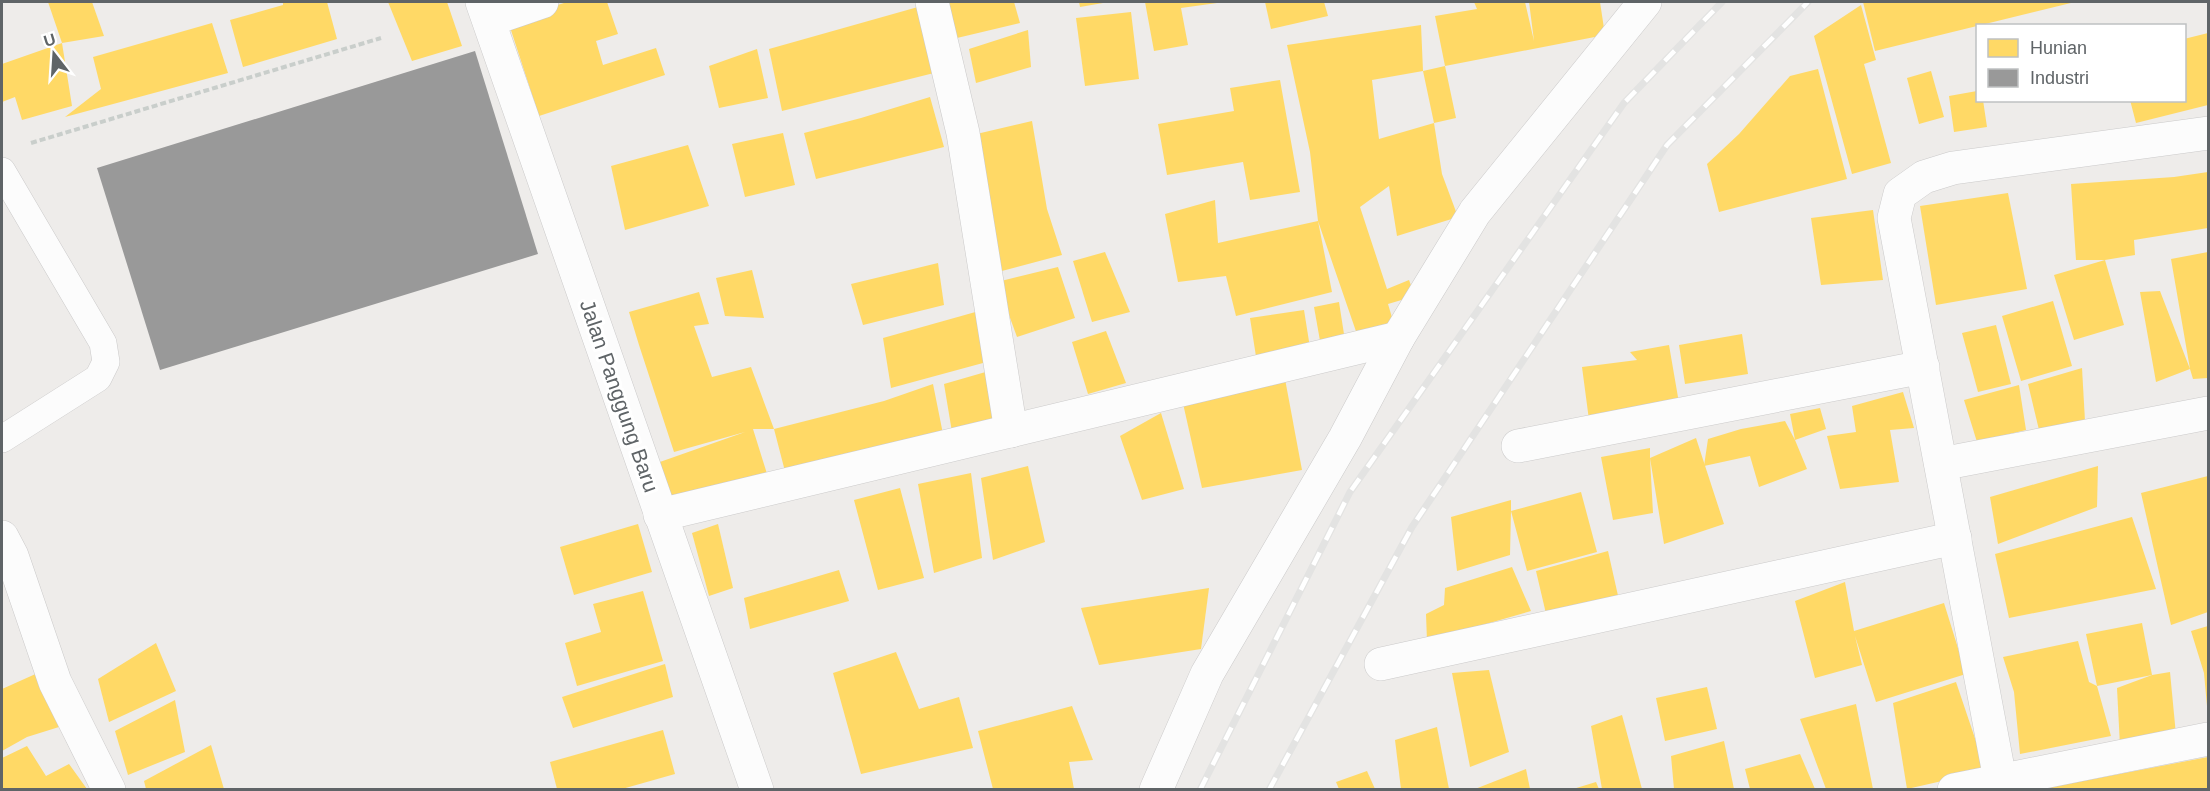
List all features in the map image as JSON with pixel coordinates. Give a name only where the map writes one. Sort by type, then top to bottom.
[{"type":"street","points":[[485,11],[542,2]]},
{"type":"street","points":[[932,2],[963,133],[1011,431]]},
{"type":"street","points":[[1156,789],[1207,674],[1345,438],[1398,338],[1475,212],[1645,2]]},
{"type":"street","name":"Jalan Panggung Baru","points":[[485,11],[757,789]]},
{"type":"street","points":[[2002,784],[1894,218],[1900,194],[1924,177],[1953,168],[2208,133]]},
{"type":"street","points":[[660,515],[1398,338]]},
{"type":"street","points":[[1518,446],[1923,368]]},
{"type":"street","points":[[1941,464],[2208,413]]},
{"type":"street","points":[[2,537],[12,556],[55,682],[109,789]]},
{"type":"street","points":[[1381,664],[1955,538]]},
{"type":"street","points":[[1954,789],[2002,784],[2208,739]]},
{"type":"lane","points":[[2,171],[103,343],[106,362],[98,378],[2,439]]},
{"type":"path","points":[[24,146],[381,38]]},
{"type":"building: Hunian","points":[[48,2],[92,2],[104,36],[62,43]]},
{"type":"building: Hunian","points":[[283,2],[327,2],[337,39],[243,67],[230,20],[283,5]]},
{"type":"building: Hunian","points":[[388,2],[447,2],[462,46],[412,61]]},
{"type":"building: Hunian","points":[[567,2],[607,2],[618,34],[596,41],[603,65],[656,48],[665,75],[539,116],[508,21]]},
{"type":"building: Hunian","points":[[945,2],[1014,2],[1020,23],[957,38]]},
{"type":"building: Hunian","points":[[1079,2],[1103,2],[1103,3],[1080,7]]},
{"type":"building: Hunian","points":[[1145,2],[1217,3],[1181,8],[1188,45],[1154,51]]},
{"type":"building: Hunian","points":[[1265,2],[1324,2],[1328,16],[1271,29]]},
{"type":"building: Hunian","points":[[1474,2],[1525,2],[1534,41],[1529,2],[1600,2],[1605,35],[1445,66],[1435,16],[1477,9]]},
{"type":"building: Hunian","points":[[1863,2],[2075,2],[1985,24],[1976,24],[1976,26],[1875,51]]},
{"type":"building: Hunian","points":[[925,5],[942,71],[782,111],[769,49]]},
{"type":"building: Hunian","points":[[1861,5],[1876,60],[1864,64],[1891,163],[1852,174],[1814,36]]},
{"type":"building: Hunian","points":[[1131,12],[1139,79],[1085,86],[1076,18]]},
{"type":"building: Hunian","points":[[212,23],[228,73],[65,117],[101,89],[93,57]]},
{"type":"building: Hunian","points":[[1421,25],[1423,71],[1372,80],[1379,139],[1434,123],[1442,174],[1458,217],[1397,236],[1389,186],[1360,207],[1387,289],[1409,280],[1415,296],[1388,304],[1396,331],[1360,343],[1318,221],[1310,152],[1287,45]]},
{"type":"building: Hunian","points":[[1028,30],[1031,67],[976,83],[969,49]]},
{"type":"building: Hunian","points":[[2208,33],[2208,105],[2136,123],[2131,102],[2186,102],[2186,38]]},
{"type":"building: Hunian","points":[[62,43],[72,106],[22,120],[15,97],[2,102],[2,64]]},
{"type":"building: Hunian","points":[[757,49],[768,98],[719,108],[709,66]]},
{"type":"building: Hunian","points":[[1445,66],[1456,118],[1434,123],[1423,71]]},
{"type":"building: Hunian","points":[[1818,69],[1847,179],[1719,212],[1707,164],[1739,134],[1790,76]]},
{"type":"building: Hunian","points":[[1931,71],[1944,117],[1919,124],[1907,78]]},
{"type":"building: Hunian","points":[[1280,80],[1300,192],[1250,200],[1243,162],[1167,175],[1158,124],[1234,111],[1230,88]]},
{"type":"building: Hunian","points":[[1976,91],[1976,102],[1983,102],[1987,127],[1954,132],[1949,96]]},
{"type":"building: Hunian","points":[[930,97],[944,147],[816,179],[804,133]]},
{"type":"building: Hunian","points":[[1032,121],[1047,209],[1062,255],[998,272],[968,136]]},
{"type":"building: Hunian","points":[[783,133],[795,185],[745,197],[732,144]]},
{"type":"building: Hunian","points":[[688,145],[709,206],[625,230],[611,166]]},
{"type":"building: Hunian","points":[[2208,172],[2208,228],[2134,240],[2135,255],[2105,260],[2076,260],[2071,184],[2174,177]]},
{"type":"building: Hunian","points":[[2008,193],[2027,289],[1936,305],[1920,206]]},
{"type":"building: Hunian","points":[[1215,200],[1218,243],[1318,221],[1332,292],[1236,316],[1226,276],[1178,282],[1165,214]]},
{"type":"building: Hunian","points":[[1873,210],[1883,280],[1821,285],[1811,218]]},
{"type":"building: Hunian","points":[[1105,252],[1130,312],[1092,322],[1073,261]]},
{"type":"building: Hunian","points":[[2208,252],[2208,378],[2193,379],[2171,259]]},
{"type":"building: Hunian","points":[[2105,260],[2124,325],[2074,340],[2054,275]]},
{"type":"building: Hunian","points":[[938,263],[944,305],[863,325],[851,284]]},
{"type":"building: Hunian","points":[[1058,267],[1075,318],[1017,337],[997,282]]},
{"type":"building: Hunian","points":[[752,270],[764,318],[725,316],[716,278]]},
{"type":"building: Hunian","points":[[2160,291],[2190,369],[2156,382],[2140,292]]},
{"type":"building: Hunian","points":[[699,292],[709,324],[694,326],[712,377],[751,367],[774,429],[753,429],[768,477],[665,501],[657,463],[745,432],[674,452],[629,312]]},
{"type":"building: Hunian","points":[[2053,301],[2072,366],[2021,381],[2002,316]]},
{"type":"building: Hunian","points":[[1339,302],[1346,347],[1322,352],[1314,307]]},
{"type":"building: Hunian","points":[[1304,310],[1311,354],[1257,363],[1250,318]]},
{"type":"building: Hunian","points":[[979,311],[994,360],[891,388],[883,338]]},
{"type":"building: Hunian","points":[[1996,325],[2011,384],[1978,392],[1962,333]]},
{"type":"building: Hunian","points":[[1106,331],[1126,383],[1088,394],[1072,342]]},
{"type":"building: Hunian","points":[[1742,334],[1748,374],[1685,384],[1679,345]]},
{"type":"building: Hunian","points":[[1669,345],[1679,403],[1589,420],[1582,367],[1637,360],[1630,352]]},
{"type":"building: Hunian","points":[[2082,368],[2085,421],[2039,430],[2028,384]]},
{"type":"building: Hunian","points":[[989,371],[1000,417],[953,438],[944,384]]},
{"type":"building: Hunian","points":[[1285,379],[1302,470],[1202,488],[1182,399]]},
{"type":"building: Hunian","points":[[933,384],[945,444],[787,479],[774,429],[884,401]]},
{"type":"building: Hunian","points":[[2019,385],[2026,430],[1977,442],[1964,400]]},
{"type":"building: Hunian","points":[[1903,392],[1914,428],[1890,430],[1899,482],[1840,489],[1827,436],[1856,432],[1852,406]]},
{"type":"building: Hunian","points":[[1820,408],[1826,429],[1795,440],[1790,414]]},
{"type":"building: Hunian","points":[[1161,413],[1184,489],[1142,500],[1120,436]]},
{"type":"building: Hunian","points":[[1785,421],[1807,469],[1759,487],[1750,456],[1704,466],[1708,439],[1741,429]]},
{"type":"building: Hunian","points":[[1696,438],[1724,524],[1664,544],[1650,458]]},
{"type":"building: Hunian","points":[[1650,448],[1653,513],[1613,520],[1601,457]]},
{"type":"building: Hunian","points":[[1028,466],[1045,542],[993,560],[981,478]]},
{"type":"building: Hunian","points":[[2098,466],[2097,507],[1998,544],[1990,497]]},
{"type":"building: Hunian","points":[[971,473],[982,558],[934,573],[918,484]]},
{"type":"building: Hunian","points":[[2208,476],[2208,612],[2171,625],[2141,493]]},
{"type":"building: Hunian","points":[[900,488],[924,578],[878,590],[854,500]]},
{"type":"building: Hunian","points":[[1581,492],[1597,552],[1527,571],[1511,511]]},
{"type":"building: Hunian","points":[[1511,500],[1510,555],[1457,571],[1451,517]]},
{"type":"building: Hunian","points":[[2132,517],[2156,589],[2009,618],[1995,554]]},
{"type":"building: Hunian","points":[[638,524],[652,572],[574,595],[560,547]]},
{"type":"building: Hunian","points":[[718,524],[733,588],[709,596],[692,533]]},
{"type":"building: Hunian","points":[[1608,551],[1621,609],[1547,618],[1536,571]]},
{"type":"building: Hunian","points":[[1512,567],[1531,611],[1427,641],[1426,614],[1444,605],[1445,588]]},
{"type":"building: Hunian","points":[[839,570],[849,601],[750,629],[744,598]]},
{"type":"building: Hunian","points":[[1845,582],[1854,631],[1944,603],[1966,674],[1876,702],[1855,636],[1862,665],[1815,678],[1795,601]]},
{"type":"building: Hunian","points":[[1209,588],[1201,649],[1099,665],[1081,608]]},
{"type":"building: Hunian","points":[[643,591],[663,661],[577,686],[565,643],[601,632],[593,604]]},
{"type":"building: Hunian","points":[[2142,623],[2152,675],[2097,686],[2086,634]]},
{"type":"building: Hunian","points":[[2208,626],[2207,706],[2204,673],[2191,631]]},
{"type":"building: Hunian","points":[[2078,641],[2089,682],[2097,686],[2111,736],[2020,754],[2014,692],[2003,657]]},
{"type":"building: Hunian","points":[[156,643],[176,691],[109,722],[98,679]]},
{"type":"building: Hunian","points":[[896,652],[919,709],[959,697],[973,748],[861,774],[833,673]]},
{"type":"building: Hunian","points":[[665,664],[673,697],[573,728],[562,697]]},
{"type":"building: Hunian","points":[[1489,670],[1509,752],[1470,767],[1452,673]]},
{"type":"building: Hunian","points":[[40,672],[59,727],[27,737],[2,751],[2,689]]},
{"type":"building: Hunian","points":[[2170,672],[2176,735],[2120,746],[2117,688],[2152,675]]},
{"type":"building: Hunian","points":[[1956,682],[1986,771],[1907,789],[1893,703]]},
{"type":"building: Hunian","points":[[1707,687],[1717,729],[1665,741],[1656,698]]},
{"type":"building: Hunian","points":[[175,700],[185,752],[128,775],[115,731]]},
{"type":"building: Hunian","points":[[1856,704],[1873,789],[1826,789],[1800,719]]},
{"type":"building: Hunian","points":[[1072,706],[1093,760],[1069,762],[1074,789],[993,789],[978,731]]},
{"type":"building: Hunian","points":[[1622,715],[1642,789],[1602,789],[1591,726]]},
{"type":"building: Hunian","points":[[1437,727],[1449,789],[1401,789],[1395,740]]},
{"type":"building: Hunian","points":[[663,730],[675,774],[622,789],[557,789],[550,762]]},
{"type":"building: Hunian","points":[[1724,741],[1734,789],[1674,789],[1671,756]]},
{"type":"building: Hunian","points":[[211,745],[224,789],[146,789],[144,781]]},
{"type":"building: Hunian","points":[[27,746],[46,776],[69,764],[87,789],[2,789],[2,758]]},
{"type":"building: Hunian","points":[[1800,754],[1815,789],[1750,789],[1745,769]]},
{"type":"building: Hunian","points":[[2208,757],[2208,789],[2046,789],[2046,788]]},
{"type":"building: Hunian","points":[[1526,769],[1530,789],[1475,789]]},
{"type":"building: Hunian","points":[[1367,771],[1375,789],[1339,789],[1336,782]]},
{"type":"building: Hunian","points":[[1596,782],[1599,789],[1573,789]]},
{"type":"building: Industri","points":[[475,51],[538,254],[160,370],[97,168]]},
{"type":"railway","points":[[1200,790],[1350,492],[1624,103],[1722,2]]},
{"type":"railway","points":[[1269,790],[1412,527],[1667,145],[1808,2]]}]
